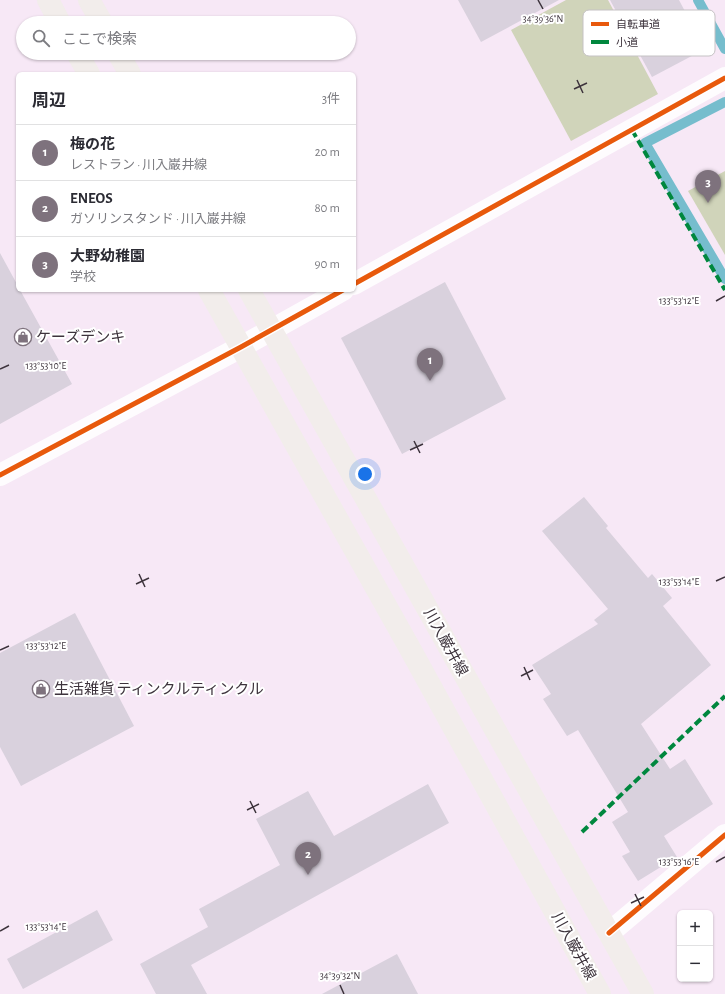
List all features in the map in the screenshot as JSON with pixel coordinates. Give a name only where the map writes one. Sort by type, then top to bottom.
[{"type":"main road","points":[[48,0],[56,16]]},
{"type":"main road","points":[[89,0],[98,16]]},
{"type":"main road","points":[[81,60],[88,72]]},
{"type":"main road","points":[[122,60],[129,72]]},
{"type":"main road","name":"川入巌井線","points":[[210,292],[408,645],[600,994]]},
{"type":"main road","name":"川入巌井線","points":[[250,292],[643,994]]},
{"type":"street","points":[[356,283],[725,78]]},
{"type":"street","points":[[0,475],[241,347],[339,292]]},
{"type":"street","points":[[609,933],[725,835]]},
{"type":"green space","points":[[566,0],[608,0],[613,10],[583,10],[583,56],[638,56],[658,94],[571,141],[511,30]]},
{"type":"green space","points":[[725,171],[725,255],[688,191]]},
{"type":"building","points":[[458,0],[559,0],[481,42]]},
{"type":"building","points":[[610,0],[679,0],[684,10],[615,10]]},
{"type":"building","points":[[641,56],[692,56],[652,77]]},
{"type":"building","name":"ケーズデンキ","points":[[0,253],[16,282],[16,292],[21,292],[72,384],[0,424]]},
{"type":"building","points":[[445,282],[506,399],[402,454],[341,338]]},
{"type":"building","points":[[584,497],[608,526],[606,528],[648,578],[652,574],[672,598],[663,606],[711,665],[641,724],[670,769],[685,759],[713,804],[664,836],[677,857],[638,881],[622,856],[630,852],[612,822],[628,812],[578,730],[567,736],[543,699],[551,694],[532,665],[598,624],[594,620],[608,609],[542,531]]},
{"type":"building","points":[[75,613],[134,726],[21,786],[0,747],[0,653]]},
{"type":"building","points":[[428,784],[449,823],[191,965],[207,994],[156,994],[140,964],[208,927],[199,909],[280,865],[256,819],[308,791],[334,836]]},
{"type":"building","points":[[97,910],[113,940],[23,989],[7,959]]},
{"type":"building","points":[[397,954],[418,994],[322,994]]},
{"type":"waterway","points":[[698,0],[704,10]]},
{"type":"waterway","points":[[715,31],[725,49]]},
{"type":"waterway","points":[[725,102],[645,143],[725,279]]},
{"type":"marked path","points":[[632,130],[725,290]]},
{"type":"marked path","points":[[582,832],[725,696]]},
{"type":"cycle path","points":[[356,283],[725,78]]},
{"type":"cycle path","points":[[0,475],[241,347],[339,292]]},
{"type":"cycle path","points":[[609,933],[725,835]]},
{"type":"place","name":"大野幼稚園","points":[[708,203]]},
{"type":"place","name":"ケーズデンキ","points":[[23,337]]},
{"type":"place","name":"梅の花","points":[[430,381]]},
{"type":"place","name":"生活雑貨 ティンクルティンクル","points":[[41,689]]},
{"type":"place","name":"ENEOS","points":[[308,875]]}]
